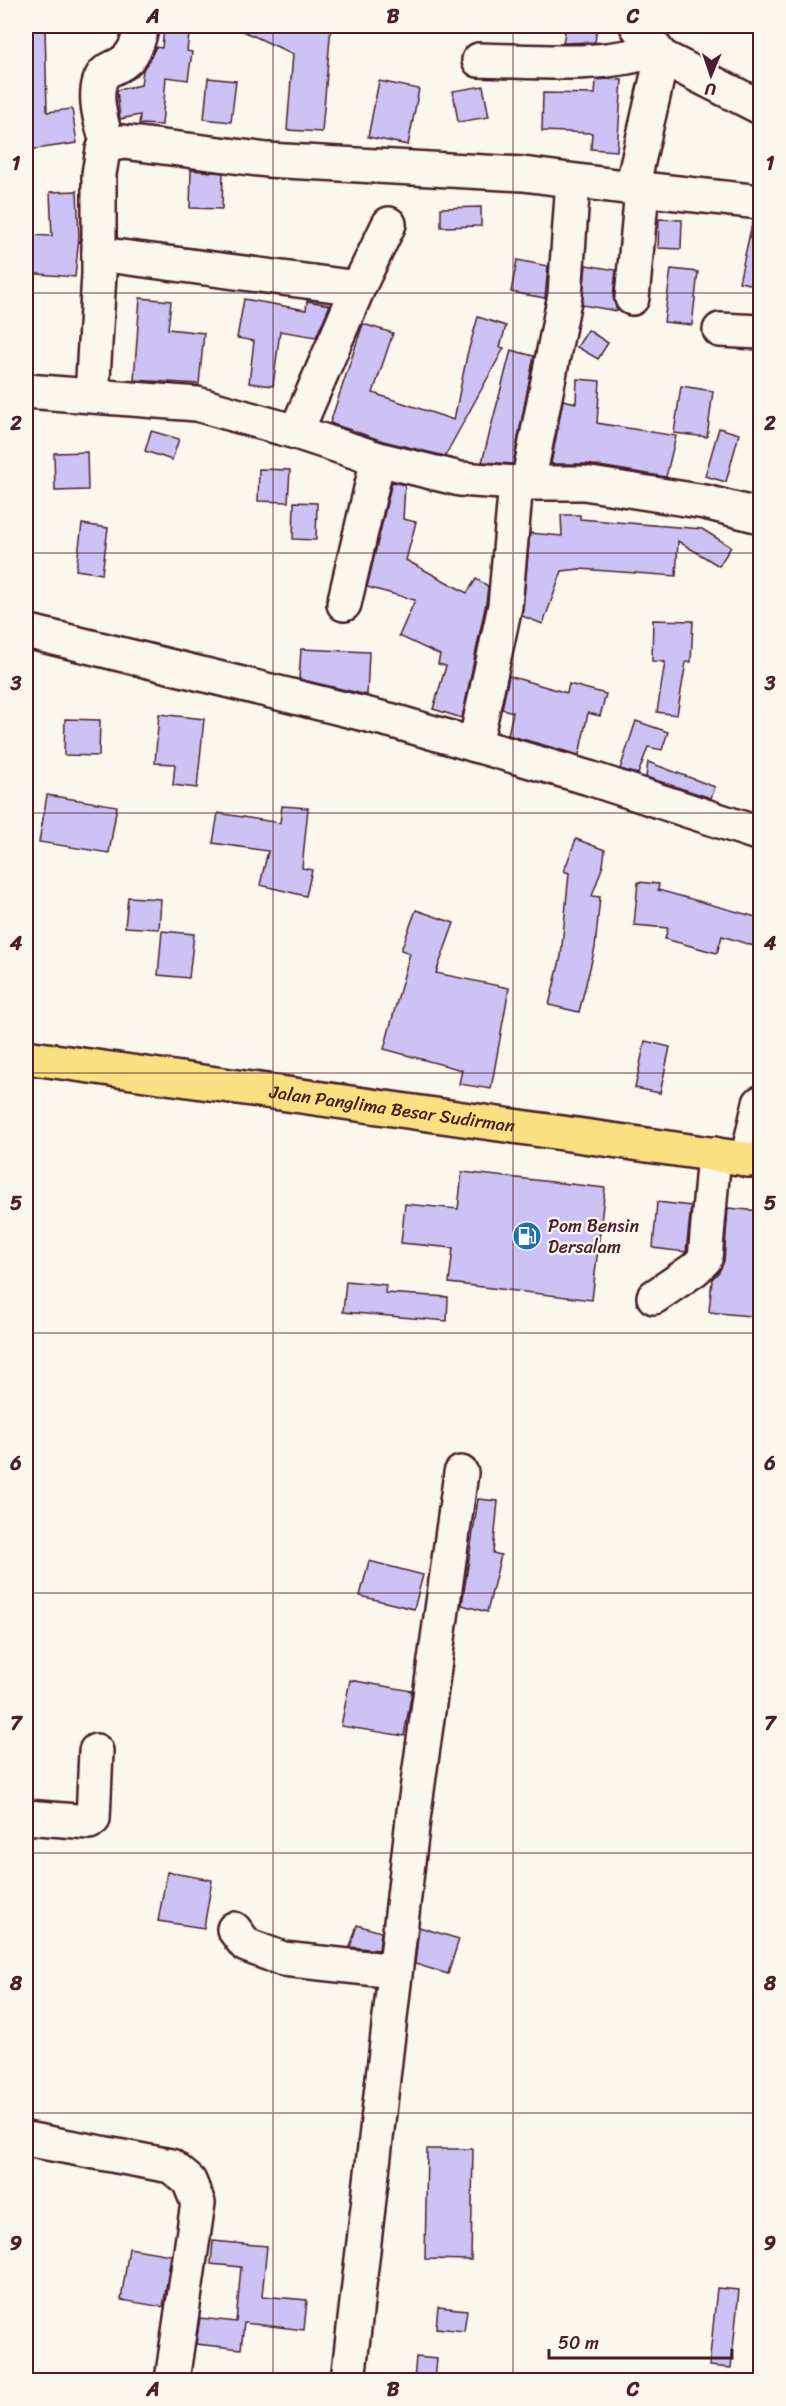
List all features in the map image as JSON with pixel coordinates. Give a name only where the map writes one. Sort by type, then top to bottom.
[{"type":"main road","name":"Jalan Panglima Besar Sudirman","points":[[26,1057],[754,1161]]},
{"type":"street","points":[[108,145],[101,117],[99,84],[106,72],[130,57],[136,48],[142,26]]},
{"type":"street","points":[[479,60],[560,62],[629,56],[653,40]]},
{"type":"street","points":[[653,40],[760,106]]},
{"type":"street","points":[[632,298],[637,189],[653,40]]},
{"type":"street","points":[[92,396],[99,254],[99,174],[103,150],[108,145],[123,142],[267,160],[523,174],[760,202]]},
{"type":"street","points":[[475,745],[505,606],[522,483],[565,295],[573,181]]},
{"type":"street","points":[[296,432],[358,288],[389,224]]},
{"type":"street","points":[[99,254],[358,288]]},
{"type":"street","points":[[720,330],[760,332]]},
{"type":"street","points":[[26,391],[197,404],[296,432],[378,459],[460,479],[522,483],[584,483],[705,502],[760,516]]},
{"type":"street","points":[[344,604],[378,459]]},
{"type":"street","points":[[26,631],[393,721],[589,778],[760,834]]},
{"type":"street","points":[[754,1161],[760,1103]]},
{"type":"street","points":[[654,1297],[695,1269],[705,1259],[714,1154]]},
{"type":"street","points":[[348,2380],[394,1971],[461,1473]]},
{"type":"street","points":[[26,1817],[89,1822],[93,1819],[96,1751]]},
{"type":"street","points":[[234,1929],[246,1946],[284,1959],[394,1971]]},
{"type":"street","points":[[26,2139],[171,2166],[189,2181],[198,2203],[172,2380]]},
{"type":"building","points":[[26,26],[45,26],[47,112],[72,109],[77,143],[29,150],[26,129]]},
{"type":"building","points":[[164,26],[190,26],[187,51],[192,52],[188,80],[166,77],[162,125],[139,124],[140,115],[120,119],[117,90],[141,85],[143,70],[156,47],[162,48]]},
{"type":"building","points":[[232,26],[331,26],[322,132],[287,130],[293,54]]},
{"type":"building","points":[[566,26],[597,26],[595,42],[563,43]]},
{"type":"building","points":[[208,78],[236,81],[231,122],[204,119]]},
{"type":"building","points":[[596,80],[622,80],[617,151],[591,149],[592,133],[542,131],[543,93],[595,94]]},
{"type":"building","points":[[379,81],[419,89],[408,145],[368,137]]},
{"type":"building","points":[[483,86],[489,117],[458,122],[453,91]]},
{"type":"building","points":[[191,170],[223,173],[222,209],[190,208]]},
{"type":"building","points":[[77,191],[79,236],[75,277],[26,273],[26,235],[52,236],[50,192]]},
{"type":"building","points":[[481,207],[481,226],[441,227],[441,208]]},
{"type":"building","points":[[659,219],[682,220],[681,249],[658,248]]},
{"type":"building","points":[[752,224],[760,225],[760,286],[739,282]]},
{"type":"building","points":[[517,260],[548,266],[545,298],[511,292]]},
{"type":"building","points":[[586,265],[616,270],[613,297],[617,311],[582,305]]},
{"type":"building","points":[[671,269],[698,272],[692,325],[664,322]]},
{"type":"building","points":[[140,298],[171,301],[168,329],[204,333],[199,384],[134,380]]},
{"type":"building","points":[[244,299],[306,310],[307,301],[330,305],[316,337],[280,331],[273,386],[249,383],[254,341],[237,338]]},
{"type":"building","points":[[478,317],[506,326],[500,347],[504,348],[445,456],[383,441],[330,423],[363,324],[393,333],[373,393],[454,420],[467,355]]},
{"type":"building","points":[[588,330],[608,343],[598,359],[577,347]]},
{"type":"building","points":[[511,350],[534,356],[513,464],[482,462]]},
{"type":"building","points":[[577,379],[600,381],[597,423],[676,436],[666,477],[587,464],[551,464],[563,400],[576,403]]},
{"type":"building","points":[[681,386],[713,391],[707,437],[674,433]]},
{"type":"building","points":[[719,428],[739,434],[726,482],[705,476]]},
{"type":"building","points":[[151,431],[179,439],[172,460],[145,451]]},
{"type":"building","points":[[87,452],[88,490],[55,491],[54,453]]},
{"type":"building","points":[[259,469],[290,470],[288,502],[258,501]]},
{"type":"building","points":[[392,482],[405,485],[403,519],[416,522],[406,560],[467,593],[476,579],[488,586],[462,718],[433,709],[446,666],[438,664],[440,655],[399,636],[415,600],[367,587]]},
{"type":"building","points":[[294,502],[317,503],[316,540],[293,539]]},
{"type":"building","points":[[561,515],[580,515],[580,519],[702,529],[731,547],[719,566],[678,541],[676,576],[580,569],[562,571],[543,624],[522,616],[530,533],[562,536]]},
{"type":"building","points":[[82,524],[108,528],[102,574],[76,570]]},
{"type":"building","points":[[653,620],[693,621],[691,662],[686,662],[677,715],[657,712],[665,662],[652,661]]},
{"type":"building","points":[[301,649],[369,652],[367,695],[299,679]]},
{"type":"building","points":[[509,676],[567,693],[569,684],[606,694],[600,716],[588,713],[579,755],[508,735],[513,712],[502,709]]},
{"type":"building","points":[[159,714],[204,719],[197,788],[173,785],[175,764],[155,763]]},
{"type":"building","points":[[65,719],[100,720],[99,756],[64,755]]},
{"type":"building","points":[[636,721],[668,732],[662,750],[648,747],[638,774],[620,769]]},
{"type":"building","points":[[648,762],[715,787],[711,798],[646,777]]},
{"type":"building","points":[[47,795],[117,806],[109,853],[39,842]]},
{"type":"building","points":[[282,806],[308,808],[302,868],[312,870],[306,896],[260,885],[268,851],[213,843],[218,813],[280,823]]},
{"type":"building","points":[[576,839],[605,850],[603,865],[592,896],[600,897],[595,948],[579,1012],[549,1005],[561,956],[569,873],[564,871]]},
{"type":"building","points":[[638,882],[659,884],[658,890],[760,918],[760,948],[722,936],[717,953],[665,939],[668,928],[634,925]]},
{"type":"building","points":[[128,897],[161,899],[159,929],[125,927]]},
{"type":"building","points":[[416,910],[454,923],[436,973],[509,988],[491,1089],[459,1084],[462,1070],[384,1049],[410,953],[401,950]]},
{"type":"building","points":[[162,931],[194,934],[189,978],[158,975]]},
{"type":"building","points":[[645,1041],[670,1047],[660,1093],[635,1088]]},
{"type":"building","name":"Pom Bensin Dersalam","points":[[462,1172],[605,1188],[592,1300],[449,1283],[453,1248],[401,1243],[405,1204],[458,1209]]},
{"type":"building","points":[[657,1202],[691,1206],[686,1252],[653,1248]]},
{"type":"building","points":[[728,1208],[760,1211],[760,1317],[709,1312],[712,1279],[719,1272],[724,1261]]},
{"type":"building","points":[[346,1281],[386,1285],[385,1293],[448,1297],[447,1321],[343,1312]]},
{"type":"building","points":[[478,1499],[498,1501],[493,1553],[501,1555],[487,1612],[462,1605]]},
{"type":"building","points":[[369,1561],[423,1575],[414,1609],[360,1596]]},
{"type":"building","points":[[350,1680],[412,1691],[404,1736],[341,1726]]},
{"type":"building","points":[[167,1872],[212,1880],[204,1928],[158,1921]]},
{"type":"building","points":[[357,1925],[381,1932],[379,1950],[350,1947]]},
{"type":"building","points":[[419,1927],[459,1939],[448,1974],[415,1964]]},
{"type":"building","points":[[427,2149],[473,2149],[471,2260],[425,2259]]},
{"type":"building","points":[[213,2241],[267,2246],[262,2296],[307,2300],[304,2330],[244,2323],[241,2349],[196,2344],[200,2318],[236,2322],[241,2267],[211,2264]]},
{"type":"building","points":[[129,2248],[171,2255],[163,2307],[121,2300]]},
{"type":"building","points":[[717,2288],[739,2290],[731,2368],[709,2366]]},
{"type":"building","points":[[438,2307],[467,2310],[464,2331],[436,2328]]},
{"type":"building","points":[[416,2357],[437,2359],[435,2380],[414,2380]]},
{"type":"place","name":"Pom Bensin Dersalam","points":[[527,1236]]}]
